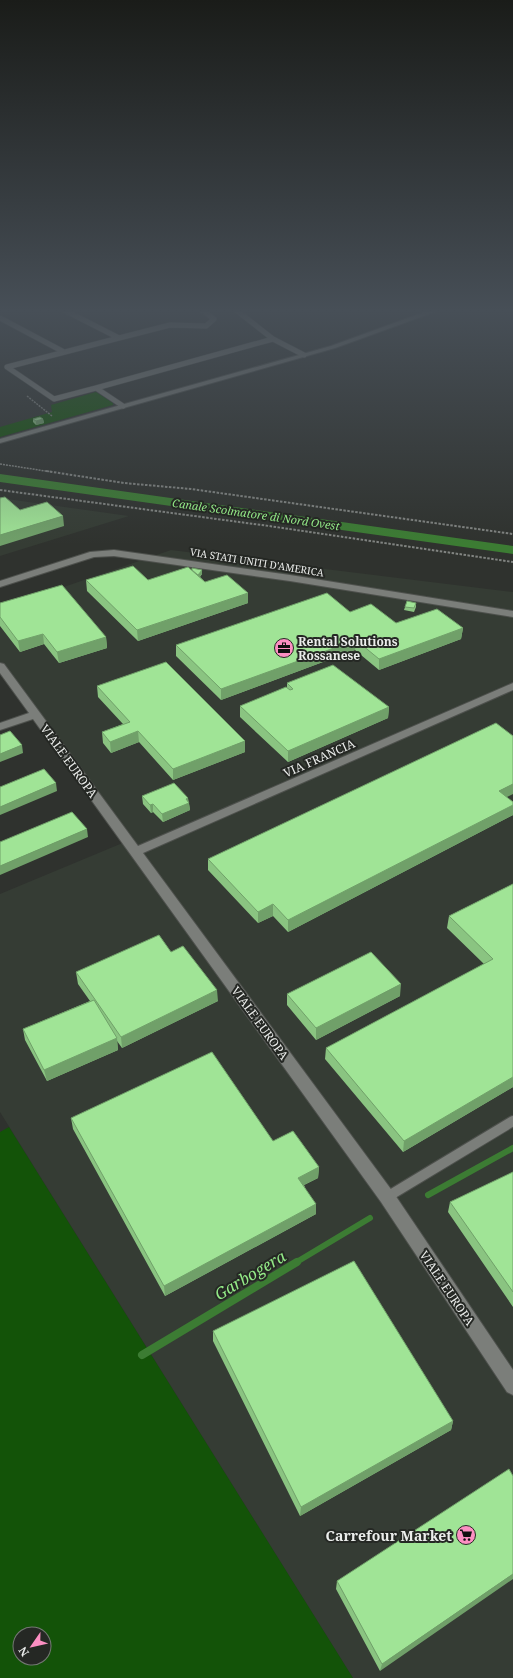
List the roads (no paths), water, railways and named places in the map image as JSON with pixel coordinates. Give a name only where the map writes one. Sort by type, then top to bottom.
[{"type":"street","points":[[0,441],[186,388]]},
{"type":"street","name":"VIA STATI UNITI D'AMERICA","points":[[0,584],[93,554],[114,553],[251,572],[513,614]]},
{"type":"street","name":"VIALE EUROPA","points":[[0,666],[387,1198],[513,1386]]},
{"type":"street","name":"VIA FRANCIA","points":[[135,852],[513,686]]},
{"type":"street","points":[[0,727],[36,714]]},
{"type":"lane","points":[[38,388],[54,399],[95,388]]},
{"type":"lane","points":[[96,388],[123,406]]},
{"type":"lane","points":[[387,1198],[513,1121]]},
{"type":"waterway","name":"Canale Scolmatore di Nord Ovest","points":[[0,478],[513,550]]},
{"type":"waterway","name":"Garbogera","points":[[428,1195],[513,1148]]},
{"type":"waterway","name":"Garbogera","points":[[295,1263],[370,1218]]},
{"type":"waterway","name":"Garbogera","points":[[142,1355],[297,1262]]},
{"type":"place","name":"Rental Solutions Rossanese","points":[[284,648]]},
{"type":"place","name":"Carrefour Market","points":[[466,1535]]}]
